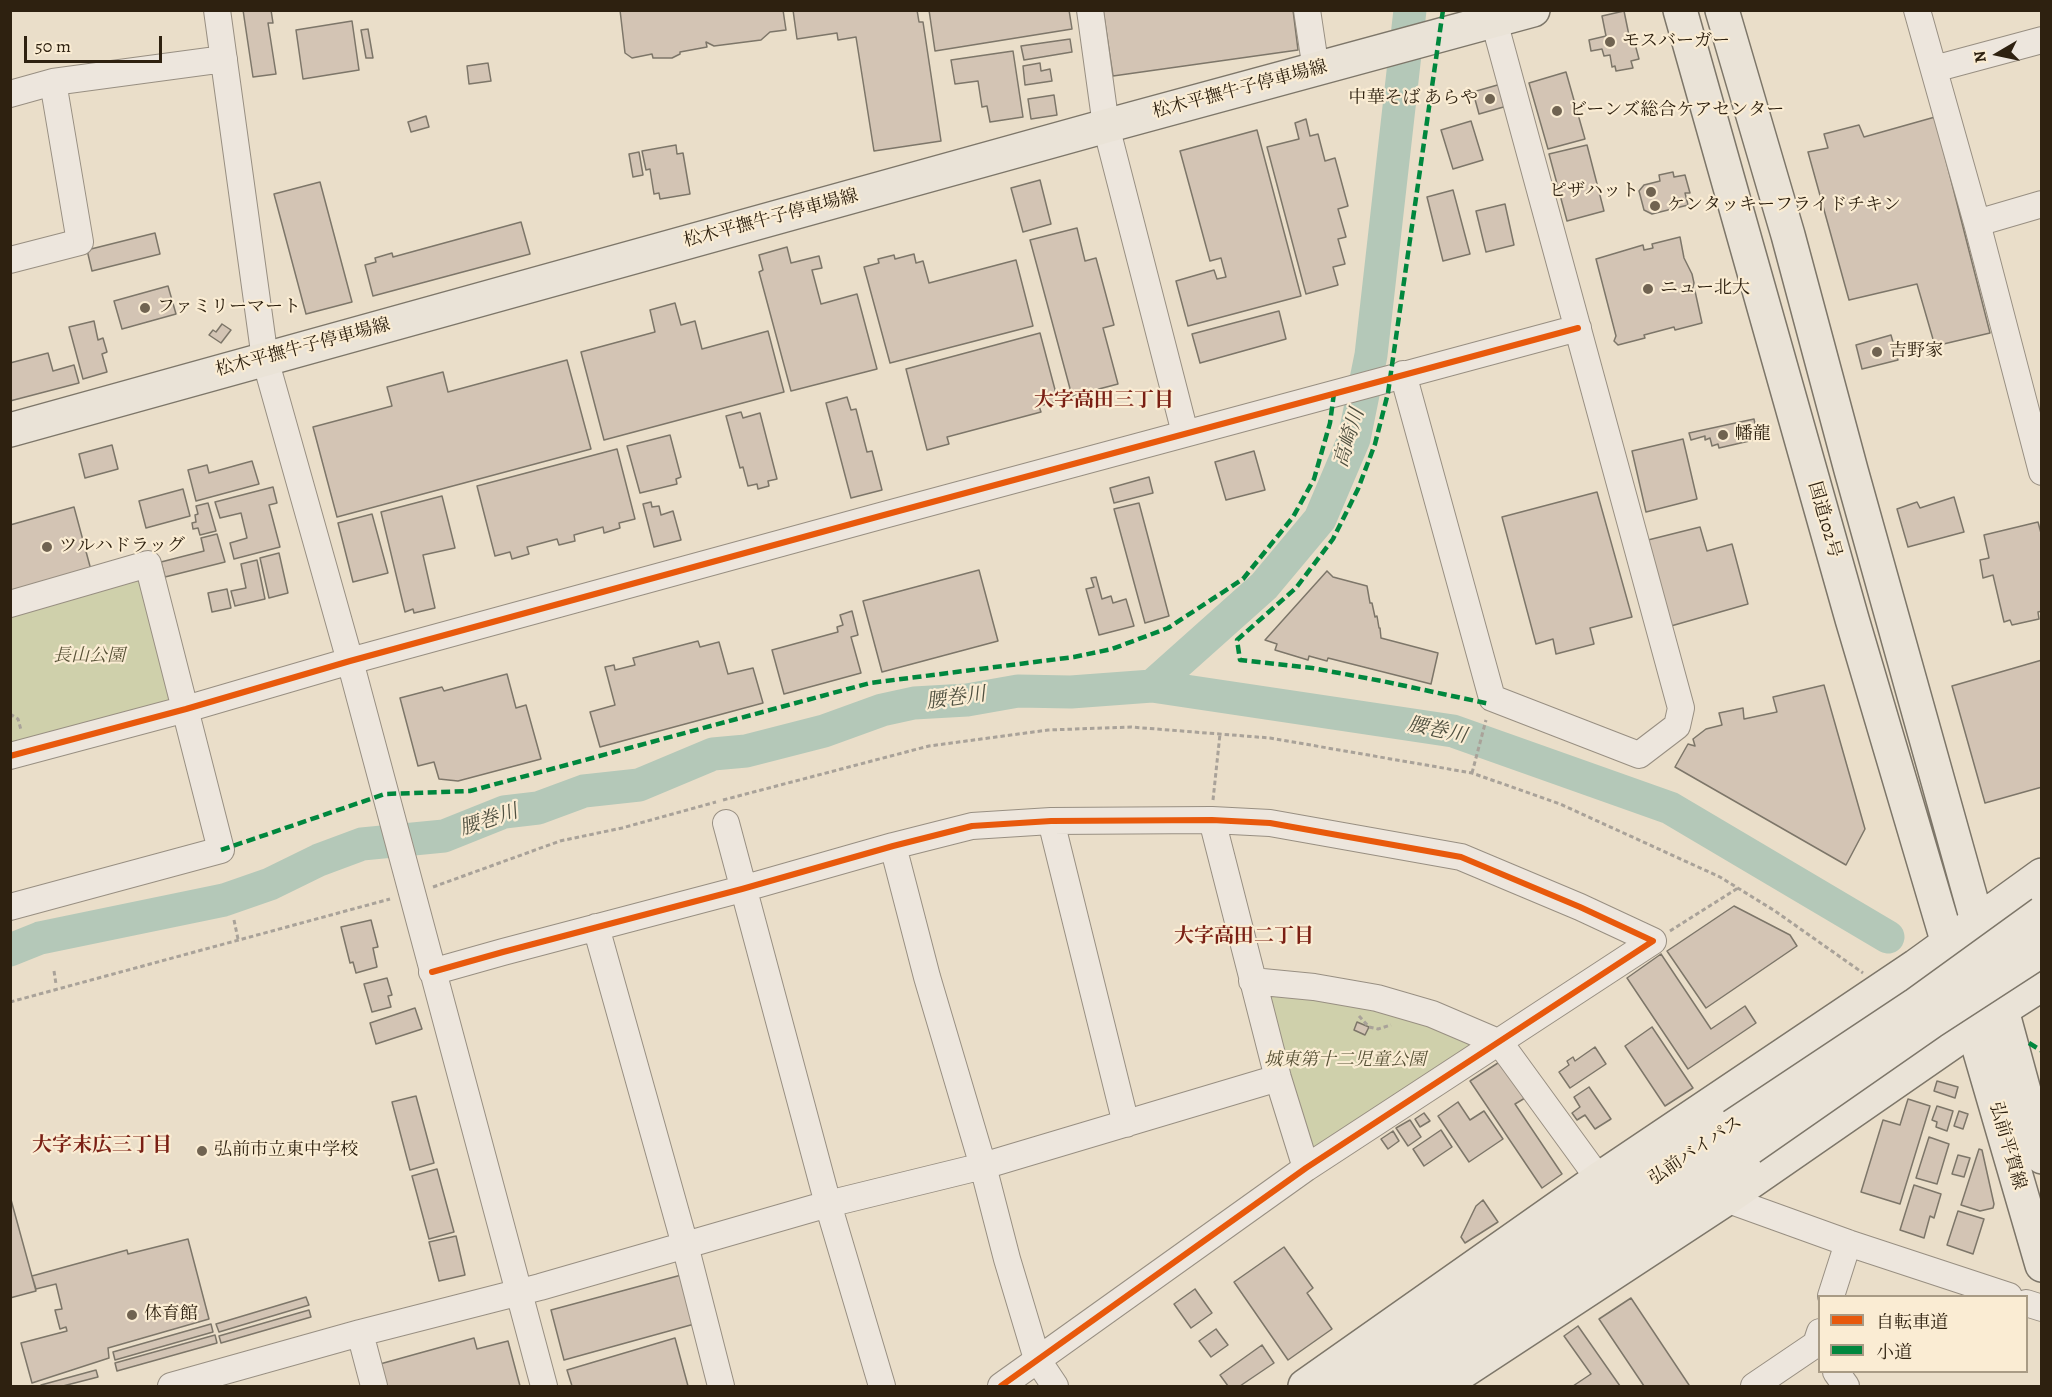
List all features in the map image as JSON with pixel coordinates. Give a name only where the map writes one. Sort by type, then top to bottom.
[{"type":"main road","name":"松木平撫牛子停車場線","points":[[10,430],[1533,10]]},
{"type":"main road","name":"国道102号","points":[[1680,10],[1852,619],[1973,1028]]},
{"type":"main road","points":[[1722,10],[1788,235],[1851,470],[2002,1010]]},
{"type":"main road","points":[[1305,1386],[1599,1179],[1948,942],[2042,875]]},
{"type":"main road","name":"弘前バイパス","points":[[1394,1386],[1741,1137],[1915,1005],[2042,913]]},
{"type":"main road","name":"弘前バイパス","points":[[1349,1386],[1741,1137],[1930,1022],[2042,950]]},
{"type":"main road","points":[[1441,1386],[1726,1199],[1973,1028],[2042,984]]},
{"type":"main road","name":"弘前平賀線","points":[[2002,1010],[2042,1157]]},
{"type":"main road","name":"弘前平賀線","points":[[1973,1028],[2042,1265]]},
{"type":"street","points":[[218,10],[265,359],[388,805],[400,891],[432,972],[544,1386]]},
{"type":"street","points":[[1090,10],[1106,126],[1185,433]]},
{"type":"street","points":[[1307,10],[1316,70]]},
{"type":"street","points":[[1917,10],[1977,222],[2033,407],[2042,472]]},
{"type":"street","points":[[1395,377],[1492,698],[1640,755],[1677,726],[1681,708],[1494,21]]},
{"type":"street","points":[[1934,69],[2042,40]]},
{"type":"street","points":[[10,94],[53,82],[224,59]]},
{"type":"street","points":[[10,260],[80,242],[53,82]]},
{"type":"street","points":[[1977,222],[2042,204]]},
{"type":"street","points":[[10,756],[1185,433],[1578,328]]},
{"type":"street","points":[[10,604],[148,564],[221,850],[10,907]]},
{"type":"street","points":[[1212,820],[1278,1078],[1306,1168]]},
{"type":"street","points":[[1051,821],[1126,1124]]},
{"type":"street","points":[[432,972],[972,826],[1051,821],[1270,822],[1461,857],[1581,907],[1653,942]]},
{"type":"street","points":[[726,823],[828,1204],[882,1386]]},
{"type":"street","points":[[893,846],[927,977],[983,1166],[1007,1259],[1037,1359],[1055,1386]]},
{"type":"street","points":[[596,927],[685,1245],[721,1386]]},
{"type":"street","points":[[1001,1386],[1306,1168],[1653,942]]},
{"type":"street","points":[[1252,981],[1314,987],[1377,998],[1432,1014],[1500,1043],[1599,1179]]},
{"type":"street","points":[[171,1386],[518,1292],[828,1204],[983,1166],[1278,1078]]},
{"type":"street","points":[[1726,1199],[1848,1244],[2006,1295]]},
{"type":"street","points":[[1831,1295],[1848,1244]]},
{"type":"street","points":[[360,1333],[374,1386]]},
{"type":"street","points":[[1754,1386],[1818,1342]]},
{"type":"street","points":[[1837,1373],[1846,1386]]},
{"type":"path","points":[[1472,773],[1488,711]]},
{"type":"path","points":[[1212,820],[1220,734]]},
{"type":"path","points":[[1653,942],[1738,888]]},
{"type":"path","points":[[10,1002],[238,939],[400,891]]},
{"type":"path","points":[[234,920],[238,939]]},
{"type":"path","points":[[54,971],[56,984]]},
{"type":"green space","name":"長山公園","points":[[136,576],[145,581],[171,704],[11,747],[11,611]]},
{"type":"green space","name":"城東第十二児童公園","points":[[1268,986],[1438,1025],[1478,1046],[1309,1159]]},
{"type":"building","points":[[243,10],[271,10],[273,23],[268,23],[276,74],[253,77]]},
{"type":"building","points":[[620,10],[783,10],[786,30],[770,32],[761,40],[714,46],[706,42],[707,47],[680,52],[672,58],[653,58],[652,54],[632,58],[625,53]]},
{"type":"building","points":[[793,10],[917,10],[919,22],[923,22],[941,141],[874,151],[856,37],[838,40],[837,33],[797,39]]},
{"type":"building","points":[[929,10],[1069,10],[1072,29],[935,51]]},
{"type":"building","points":[[1103,10],[1293,10],[1298,50],[1113,76]]},
{"type":"building","name":"モスバーガー","points":[[1624,11],[1631,45],[1635,44],[1639,59],[1631,61],[1633,68],[1616,71],[1615,66],[1612,67],[1610,55],[1604,56],[1602,49],[1591,51],[1589,40],[1606,36],[1602,16]]},
{"type":"building","points":[[352,21],[359,70],[303,79],[296,30]]},
{"type":"building","points":[[368,29],[373,58],[366,58],[361,30]]},
{"type":"building","points":[[1070,39],[1072,52],[1024,60],[1021,46]]},
{"type":"building","points":[[1013,51],[1023,117],[990,122],[987,106],[982,107],[978,81],[955,84],[951,60]]},
{"type":"building","points":[[488,63],[491,81],[469,84],[467,66]]},
{"type":"building","points":[[1040,63],[1041,71],[1050,69],[1052,81],[1025,85],[1023,66]]},
{"type":"building","name":"ビーンズ総合ケアセンター","points":[[1566,72],[1585,139],[1548,149],[1529,83]]},
{"type":"building","name":"中華そば あらや","points":[[1501,84],[1507,106],[1479,114],[1473,92]]},
{"type":"building","points":[[1054,95],[1057,115],[1031,119],[1028,99]]},
{"type":"building","points":[[426,116],[429,127],[411,132],[408,122]]},
{"type":"building","points":[[1935,117],[1990,333],[1935,346],[1917,284],[1849,300],[1808,152],[1828,148],[1824,134],[1859,125],[1864,137]]},
{"type":"building","points":[[1306,119],[1310,136],[1318,134],[1325,161],[1335,158],[1348,206],[1338,209],[1346,237],[1338,239],[1345,264],[1333,267],[1338,285],[1306,294],[1267,147],[1299,139],[1295,123]]},
{"type":"building","points":[[1471,121],[1483,160],[1453,169],[1441,130]]},
{"type":"building","points":[[1257,130],[1301,296],[1188,326],[1176,281],[1214,270],[1217,279],[1226,277],[1221,258],[1210,261],[1180,151]]},
{"type":"building","points":[[676,145],[677,154],[683,153],[690,194],[660,199],[659,193],[654,194],[650,169],[646,170],[642,151]]},
{"type":"building","points":[[1587,145],[1604,211],[1567,221],[1549,154]]},
{"type":"building","points":[[639,152],[643,175],[633,177],[629,154]]},
{"type":"building","points":[[1673,172],[1674,177],[1685,175],[1690,193],[1685,193],[1688,205],[1652,214],[1644,210],[1639,191],[1644,185],[1660,181],[1659,175]]},
{"type":"building","points":[[1040,180],[1051,224],[1023,232],[1011,188]]},
{"type":"building","points":[[320,182],[352,302],[306,314],[274,194]]},
{"type":"building","points":[[1453,190],[1470,254],[1443,261],[1427,197]]},
{"type":"building","points":[[1505,204],[1514,245],[1486,252],[1476,211]]},
{"type":"building","points":[[521,222],[530,254],[373,296],[365,265],[376,262],[375,258],[392,253],[393,257]]},
{"type":"building","points":[[1077,228],[1085,261],[1096,258],[1114,325],[1103,328],[1118,384],[1072,396],[1030,240]]},
{"type":"building","points":[[155,233],[160,254],[92,271],[87,250]]},
{"type":"building","name":"ニュー北大","points":[[1680,237],[1684,258],[1692,274],[1694,283],[1692,291],[1695,291],[1702,323],[1675,330],[1674,327],[1618,345],[1614,341],[1616,336],[1596,259],[1643,245],[1644,250],[1653,248],[1652,244]]},
{"type":"building","points":[[787,247],[791,263],[819,256],[822,268],[812,270],[821,304],[857,294],[877,369],[791,391],[759,272],[763,270],[759,255]]},
{"type":"building","points":[[914,254],[916,263],[923,261],[929,283],[1016,260],[1033,326],[890,363],[864,267],[879,263],[878,259],[894,255],[895,259]]},
{"type":"building","name":"ファミリーマート","points":[[168,286],[176,314],[122,329],[114,301]]},
{"type":"building","points":[[675,303],[681,325],[695,321],[702,349],[768,331],[784,392],[604,440],[581,352],[655,332],[650,310]]},
{"type":"building","points":[[1279,311],[1286,339],[1200,363],[1192,334]]},
{"type":"building","points":[[94,321],[98,340],[103,338],[107,352],[102,354],[107,372],[83,379],[69,327]]},
{"type":"building","points":[[222,324],[231,330],[221,343],[209,335],[213,330],[216,332]]},
{"type":"building","points":[[1040,333],[1058,401],[1039,406],[1041,412],[947,437],[949,444],[927,450],[906,369]]},
{"type":"building","name":"吉野家","points":[[1891,335],[1898,360],[1862,369],[1856,345]]},
{"type":"building","points":[[48,353],[53,371],[74,365],[79,383],[10,401],[10,363]]},
{"type":"building","points":[[567,360],[591,449],[337,517],[313,427],[392,406],[387,387],[443,372],[448,392]]},
{"type":"building","points":[[847,397],[851,410],[856,409],[867,452],[872,451],[882,490],[851,498],[826,403]]},
{"type":"building","points":[[741,412],[743,418],[760,413],[777,479],[768,481],[769,486],[758,489],[757,484],[748,486],[743,467],[740,468],[726,416]]},
{"type":"building","name":"幡龍","points":[[1754,419],[1758,439],[1719,448],[1718,444],[1712,446],[1710,438],[1705,440],[1705,436],[1691,440],[1689,433]]},
{"type":"building","points":[[670,435],[681,477],[676,479],[677,484],[640,493],[627,446]]},
{"type":"building","points":[[1683,439],[1697,499],[1646,512],[1632,451]]},
{"type":"building","points":[[112,445],[118,469],[85,478],[79,454]]},
{"type":"building","points":[[617,449],[635,519],[619,523],[620,528],[604,533],[603,527],[574,535],[575,541],[559,545],[557,539],[527,547],[529,554],[512,559],[510,552],[495,556],[477,486]]},
{"type":"building","points":[[1254,451],[1265,490],[1226,500],[1215,462]]},
{"type":"building","points":[[252,461],[259,484],[196,501],[188,470],[207,465],[209,473]]},
{"type":"building","points":[[1149,477],[1153,493],[1114,503],[1110,488]]},
{"type":"building","points":[[273,487],[277,503],[269,505],[280,547],[234,559],[230,543],[247,538],[241,513],[220,518],[215,502]]},
{"type":"building","points":[[183,489],[190,516],[146,528],[139,501]]},
{"type":"building","points":[[1597,492],[1632,617],[1590,628],[1594,644],[1556,654],[1553,639],[1536,644],[1502,517]]},
{"type":"building","points":[[442,496],[455,548],[423,555],[435,608],[414,613],[413,609],[405,612],[381,512]]},
{"type":"building","points":[[1954,497],[1964,532],[1908,547],[1897,509],[1917,502],[1920,508]]},
{"type":"building","points":[[651,502],[652,507],[659,506],[661,515],[673,511],[681,540],[654,547],[643,504]]},
{"type":"building","points":[[208,503],[216,531],[200,535],[198,528],[193,529],[192,523],[196,522],[195,515],[198,514],[196,506]]},
{"type":"building","points":[[1139,503],[1169,616],[1145,623],[1114,509]]},
{"type":"building","name":"ツルハドラッグ","points":[[74,507],[91,570],[10,592],[10,525]]},
{"type":"building","points":[[372,514],[388,573],[353,582],[338,523]]},
{"type":"building","points":[[2038,522],[2042,537],[2042,611],[2038,612],[2039,619],[2012,625],[2010,620],[2004,622],[1993,575],[1983,578],[1980,560],[1989,558],[1984,535]]},
{"type":"building","points":[[1700,527],[1707,551],[1732,544],[1748,604],[1671,626],[1648,540]]},
{"type":"building","points":[[217,534],[225,562],[165,577],[161,562],[204,551],[201,538]]},
{"type":"building","points":[[279,553],[288,593],[269,598],[260,558]]},
{"type":"building","points":[[257,560],[265,599],[235,606],[231,591],[246,588],[241,564]]},
{"type":"building","points":[[979,570],[998,641],[882,672],[863,601]]},
{"type":"building","points":[[1327,571],[1333,577],[1367,586],[1370,603],[1372,603],[1375,617],[1377,616],[1381,638],[1438,653],[1431,684],[1328,658],[1327,661],[1309,656],[1308,660],[1275,650],[1277,644],[1265,640]]},
{"type":"building","points":[[1096,577],[1102,599],[1111,596],[1113,603],[1126,599],[1134,626],[1099,635],[1086,589],[1094,587],[1091,578]]},
{"type":"building","points":[[227,589],[231,608],[212,612],[208,593]]},
{"type":"building","points":[[852,611],[858,635],[851,637],[861,673],[784,694],[772,650],[838,632],[837,627],[843,625],[840,615]]},
{"type":"building","points":[[698,641],[700,647],[719,642],[728,674],[753,668],[763,703],[600,747],[590,712],[615,705],[605,667],[614,665],[615,670],[635,665],[633,658]]},
{"type":"building","points":[[2042,660],[2042,787],[1985,803],[1952,686]]},
{"type":"building","points":[[507,674],[516,708],[526,705],[541,759],[458,781],[439,779],[434,762],[418,766],[400,698],[442,687],[444,691]]},
{"type":"building","points":[[1824,685],[1865,829],[1846,865],[1675,767],[1688,744],[1695,746],[1693,739],[1706,729],[1722,725],[1719,713],[1743,708],[1744,719],[1777,712],[1773,697]]},
{"type":"building","points":[[1734,906],[1790,935],[1797,946],[1706,1008],[1667,951]]},
{"type":"building","points":[[371,920],[378,947],[373,948],[377,967],[356,973],[353,962],[350,963],[341,927]]},
{"type":"building","points":[[1661,954],[1711,1029],[1745,1006],[1756,1023],[1688,1069],[1627,978]]},
{"type":"building","points":[[387,978],[392,995],[388,996],[391,1007],[372,1012],[364,984]]},
{"type":"building","points":[[415,1008],[422,1029],[376,1044],[370,1023]]},
{"type":"building","points":[[1357,1022],[1369,1027],[1365,1035],[1354,1030]]},
{"type":"building","points":[[1652,1027],[1693,1088],[1665,1106],[1625,1046]]},
{"type":"building","points":[[1595,1047],[1606,1064],[1570,1088],[1559,1072],[1569,1065],[1567,1061],[1573,1057],[1575,1061]]},
{"type":"building","points":[[1501,1061],[1525,1098],[1515,1104],[1562,1174],[1542,1188],[1470,1081]]},
{"type":"building","points":[[1937,1081],[1958,1087],[1955,1098],[1934,1091]]},
{"type":"building","points":[[1589,1087],[1611,1119],[1595,1129],[1585,1115],[1577,1120],[1572,1113],[1580,1107],[1574,1097]]},
{"type":"building","points":[[416,1096],[434,1163],[410,1170],[392,1102]]},
{"type":"building","points":[[1908,1099],[1930,1106],[1900,1204],[1861,1192],[1883,1120],[1900,1125]]},
{"type":"building","points":[[1458,1102],[1470,1120],[1484,1111],[1503,1139],[1469,1162],[1438,1116]]},
{"type":"building","points":[[1937,1106],[1953,1111],[1947,1131],[1936,1127],[1937,1122],[1932,1120]]},
{"type":"building","points":[[1959,1111],[1968,1114],[1963,1129],[1954,1126]]},
{"type":"building","points":[[1424,1113],[1430,1121],[1420,1127],[1415,1119]]},
{"type":"building","points":[[1410,1120],[1421,1137],[1408,1146],[1396,1128]]},
{"type":"building","points":[[1441,1130],[1452,1147],[1424,1166],[1413,1149]]},
{"type":"building","points":[[1393,1131],[1399,1141],[1388,1149],[1381,1139]]},
{"type":"building","points":[[1929,1137],[1949,1144],[1937,1184],[1916,1178]]},
{"type":"building","points":[[1979,1149],[1982,1150],[1994,1204],[1993,1208],[1980,1211],[1961,1205]]},
{"type":"building","points":[[1958,1155],[1970,1158],[1964,1177],[1952,1174]]},
{"type":"building","points":[[437,1169],[454,1232],[429,1239],[412,1176]]},
{"type":"building","points":[[1914,1185],[1941,1194],[1934,1218],[1930,1216],[1924,1238],[1900,1230]]},
{"type":"building","points":[[10,1196],[36,1291],[10,1298]]},
{"type":"building","points":[[1483,1200],[1498,1222],[1465,1243],[1461,1237],[1476,1206]]},
{"type":"building","points":[[1958,1211],[1984,1219],[1973,1254],[1947,1245]]},
{"type":"building","points":[[456,1236],[465,1275],[439,1281],[429,1242]]},
{"type":"building","name":"体育館","points":[[188,1239],[209,1319],[108,1348],[109,1358],[32,1383],[21,1343],[67,1331],[66,1327],[60,1329],[55,1310],[62,1309],[56,1284],[36,1289],[32,1276],[127,1250],[128,1254]]},
{"type":"building","points":[[1284,1247],[1313,1288],[1307,1293],[1332,1329],[1288,1360],[1234,1282]]},
{"type":"building","points":[[685,1274],[698,1323],[564,1360],[551,1310]]},
{"type":"building","points":[[1195,1289],[1212,1313],[1191,1328],[1174,1304]]},
{"type":"building","points":[[306,1297],[309,1305],[219,1332],[216,1324]]},
{"type":"building","points":[[1631,1298],[1689,1385],[1644,1386],[1599,1319]]},
{"type":"building","points":[[309,1310],[311,1317],[221,1343],[219,1336]]},
{"type":"building","points":[[211,1324],[213,1332],[115,1360],[113,1352]]},
{"type":"building","points":[[1578,1326],[1620,1386],[1573,1386],[1591,1374],[1564,1336]]},
{"type":"building","points":[[1216,1329],[1228,1345],[1211,1357],[1199,1341]]},
{"type":"building","points":[[215,1335],[217,1343],[117,1371],[115,1363]]},
{"type":"building","points":[[474,1338],[477,1349],[508,1341],[520,1386],[386,1386],[380,1364]]},
{"type":"building","points":[[675,1338],[688,1386],[572,1386],[567,1370]]},
{"type":"building","points":[[1262,1345],[1274,1363],[1240,1386],[1228,1386],[1220,1375]]},
{"type":"building","points":[[96,1370],[98,1377],[63,1386],[41,1386],[41,1385]]},
{"type":"waterway","name":"高崎川","points":[[1152,686],[1264,586],[1320,519],[1354,439],[1371,355],[1410,10]]},
{"type":"waterway","name":"腰巻川","points":[[10,950],[40,938],[224,900],[270,884],[319,860],[362,844],[444,836],[504,812],[538,808],[584,791],[639,785],[713,754],[746,751],[824,731],[882,710],[914,703],[967,700],[1018,691],[1071,692],[1152,686],[1453,731],[1670,808],[1888,937]]},
{"type":"marked path","points":[[1443,10],[1388,393],[1375,444],[1358,489],[1333,539],[1296,588],[1237,640],[1240,660],[1312,668],[1490,704]]},
{"type":"marked path","points":[[221,850],[385,794],[470,791],[870,683],[1074,657],[1112,649],[1168,628],[1243,579],[1293,517],[1314,479],[1330,423],[1334,393]]},
{"type":"marked path","points":[[2029,1043],[2042,1051]]},
{"type":"cycle path","points":[[10,756],[884,515],[1578,328]]},
{"type":"cycle path","points":[[432,972],[972,826],[1051,821],[1212,820],[1270,823],[1461,857],[1580,907],[1653,941],[1306,1168],[1001,1386]]},
{"type":"place","name":"モスバーガー","points":[[1610,42]]},
{"type":"place","name":"中華そば あらや","points":[[1490,99]]},
{"type":"place","name":"ビーンズ総合ケアセンター","points":[[1557,111]]},
{"type":"place","name":"ピザハット","points":[[1651,192]]},
{"type":"place","name":"ケンタッキーフライドチキン","points":[[1655,206]]},
{"type":"place","name":"ニュー北大","points":[[1648,289]]},
{"type":"place","name":"ファミリーマート","points":[[145,308]]},
{"type":"place","name":"吉野家","points":[[1877,352]]},
{"type":"place","name":"幡龍","points":[[1723,435]]},
{"type":"place","name":"ツルハドラッグ","points":[[47,547]]},
{"type":"place","name":"弘前市立東中学校","points":[[202,1151]]},
{"type":"place","name":"体育館","points":[[132,1315]]},
{"type":"district","name":"大字高田三丁目","points":[[1104,401]]},
{"type":"district","name":"大字高田二丁目","points":[[1244,937]]},
{"type":"district","name":"大字末広三丁目","points":[[102,1146]]}]
